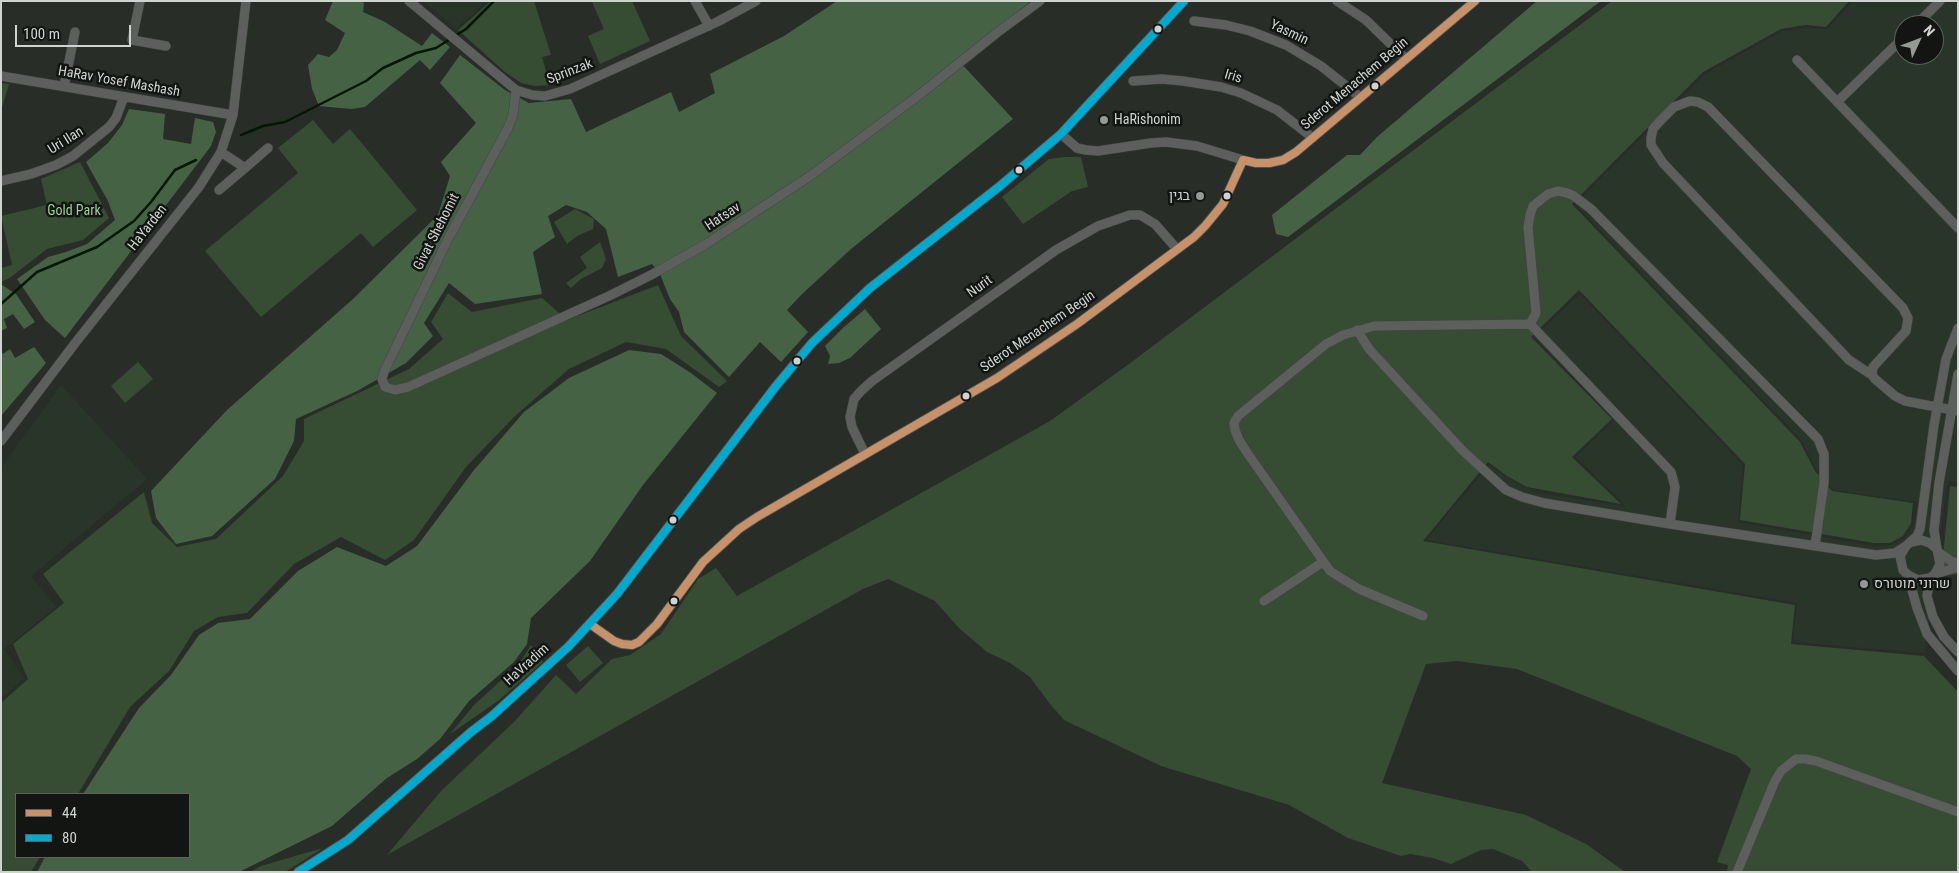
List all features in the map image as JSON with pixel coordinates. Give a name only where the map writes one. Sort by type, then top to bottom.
[{"type":"street","points":[[140,1],[132,40],[166,46]]},
{"type":"street","name":"HaYarden","points":[[1,441],[198,186],[221,152],[233,115],[246,1]]},
{"type":"street","name":"Sprinzak","points":[[409,1],[516,90],[532,95],[557,93],[709,26],[756,1]]},
{"type":"street","points":[[695,1],[709,26]]},
{"type":"street","name":"Hatsav","points":[[385,387],[395,390],[408,387],[609,296],[706,244],[810,176],[914,99],[1040,1]]},
{"type":"street","name":"HaVradim","points":[[298,872],[355,835],[492,716],[590,624],[617,594],[776,386],[812,343],[870,288],[1000,186],[1060,134],[1184,1]]},
{"type":"street","points":[[1337,1],[1366,20],[1406,59]]},
{"type":"street","name":"Sderot Menachem Begin","points":[[590,624],[614,641],[622,644],[632,645],[640,642],[657,624],[703,562],[726,540],[757,517],[996,378],[1077,324],[1194,237],[1223,204],[1243,160],[1269,163],[1283,160],[1313,138],[1476,1]]},
{"type":"street","points":[[1926,15],[1940,1]]},
{"type":"street","name":"Yasmin","points":[[1194,21],[1226,25],[1250,31],[1286,45],[1321,66],[1360,97]]},
{"type":"street","points":[[64,86],[75,32]]},
{"type":"street","points":[[1837,102],[1894,47]]},
{"type":"street","points":[[1797,60],[1958,228]]},
{"type":"street","name":"HaRav Yosef Mashash","points":[[1,76],[233,115]]},
{"type":"street","name":"Iris","points":[[1133,81],[1183,80],[1241,93],[1277,110],[1313,138]]},
{"type":"street","name":"Givat Shehomit","points":[[385,387],[382,379],[389,363],[447,241],[508,128],[513,115],[516,90]]},
{"type":"street","name":"Uri Ilan","points":[[1,181],[31,174],[56,165],[73,156],[93,141],[116,118],[124,97]]},
{"type":"street","points":[[1872,375],[1873,367],[1906,331],[1908,318],[1903,308],[1708,107],[1698,102],[1690,101],[1674,107],[1660,121],[1651,138],[1651,146],[1663,163],[1849,360],[1905,401],[1954,411]]},
{"type":"street","points":[[1060,134],[1077,148],[1086,150],[1098,151],[1166,142],[1197,146],[1243,160]]},
{"type":"street","points":[[220,190],[268,148]]},
{"type":"street","points":[[221,152],[245,168]]},
{"type":"street","points":[[1530,324],[1536,313],[1528,227],[1533,206],[1548,194],[1558,191],[1574,196],[1591,209],[1818,439],[1824,454],[1824,482],[1815,546]]},
{"type":"street","name":"Nurit","points":[[865,454],[852,427],[850,417],[854,399],[861,391],[872,381],[1056,250],[1098,226],[1130,215],[1140,215],[1155,224],[1177,249]]},
{"type":"street","points":[[1423,616],[1359,589],[1330,571],[1239,440],[1235,430],[1234,423],[1238,416],[1326,344],[1343,335],[1374,326],[1530,324],[1670,472],[1675,487],[1670,524]]},
{"type":"street","points":[[1958,328],[1946,359],[1925,481],[1920,530],[1900,556],[1927,634],[1958,671]]},
{"type":"street","points":[[1357,330],[1368,349],[1463,451],[1506,490],[1522,497],[1544,503],[1670,524],[1876,555],[1892,560],[1905,573],[1918,580],[1958,565]]},
{"type":"street","points":[[1958,374],[1954,411],[1939,483],[1934,530],[1940,564],[1932,576],[1927,596],[1933,617],[1944,637],[1958,652]]},
{"type":"street","points":[[1876,555],[1894,553],[1909,544],[1921,540],[1930,543],[1958,565]]},
{"type":"street","points":[[1264,601],[1323,562]]},
{"type":"street","points":[[1737,872],[1781,771],[1796,759],[1816,762],[1958,812]]},
{"type":"shaded area","points":[[424,1],[486,1],[456,29]]},
{"type":"shaded area","points":[[1853,1],[1958,1],[1958,482],[1948,481],[1932,589],[1925,653],[1793,642],[1797,603],[1426,540],[1489,465],[1534,492],[1627,507],[1576,457],[1615,419],[1534,337],[1580,294],[1743,465],[1738,522],[1874,546],[1891,545],[1905,538],[1914,524],[1918,502],[1833,490],[1816,469],[1802,441],[1575,204],[1705,74],[1782,31],[1806,28],[1827,29]]},
{"type":"shaded area","points":[[61,385],[147,479],[31,576],[56,607],[4,649],[24,678],[1,699],[1,468]]},
{"type":"green space","points":[[333,1],[361,1],[364,3],[363,12],[385,22],[422,46],[432,33],[450,47],[430,70],[420,60],[365,107],[351,109],[319,106],[312,89],[308,65],[318,54],[329,57],[337,50],[345,33],[325,20]]},
{"type":"green space","points":[[491,1],[534,1],[551,55],[542,57],[550,85],[535,86],[521,83],[505,72],[458,30]]},
{"type":"green space","points":[[632,1],[650,41],[600,64],[588,36],[604,29],[592,2]]},
{"type":"green space","points":[[837,1],[1031,1],[958,60],[1013,119],[851,249],[801,295],[787,310],[808,332],[781,362],[760,342],[729,377],[684,332],[679,312],[670,299],[660,274],[652,264],[618,277],[606,229],[587,212],[566,205],[548,216],[555,237],[533,252],[542,294],[475,304],[449,283],[424,323],[433,336],[406,363],[357,391],[296,419],[294,441],[275,479],[212,536],[176,544],[156,518],[151,491],[227,410],[353,299],[438,215],[450,176],[441,162],[476,123],[440,83],[460,55],[505,90],[529,103],[571,99],[586,132],[671,92],[679,112],[715,93],[710,74],[784,36]]},
{"type":"green space","points":[[1537,1],[1601,1],[1288,237],[1276,234],[1272,215],[1347,155],[1360,155],[1377,137]]},
{"type":"green space","points":[[1612,1],[1849,1],[1826,27],[1806,25],[1781,29],[1703,72],[1572,204],[1800,442],[1815,471],[1832,491],[1913,503],[1911,523],[1903,536],[1890,543],[1874,543],[1740,520],[1745,464],[1579,290],[1531,337],[1612,419],[1572,457],[1621,504],[1527,487],[1507,476],[1488,462],[1423,541],[1795,605],[1791,644],[1924,656],[1958,692],[1958,872],[1727,872],[1728,865],[1717,862],[1751,769],[1737,756],[1517,669],[1457,661],[1426,664],[1382,783],[1526,815],[1586,844],[1625,872],[1532,872],[1522,861],[1493,849],[1481,850],[1451,864],[1433,858],[1410,854],[1401,856],[1348,838],[1289,805],[1161,766],[1064,720],[1030,677],[1010,663],[987,652],[959,628],[935,601],[888,579],[863,589],[387,855],[441,791],[514,722],[556,675],[576,694],[612,659],[630,655],[661,634],[698,579],[716,568],[737,596],[1050,421],[1129,364]]},
{"type":"green space","points":[[1,83],[9,84],[1,111]]},
{"type":"green space","points":[[129,109],[165,114],[163,139],[191,144],[195,118],[213,122],[216,132],[211,146],[65,338],[45,320],[17,279],[48,257],[87,244],[115,220],[108,201],[86,162],[108,143],[122,125]]},
{"type":"green space","points":[[313,120],[333,144],[350,129],[417,210],[373,247],[361,233],[261,317],[205,251],[298,173],[278,148]]},
{"type":"green space","points":[[1081,157],[1088,187],[1072,191],[1023,224],[1002,197],[1049,159]]},
{"type":"green space","name":"Gold Park","points":[[80,162],[109,218],[83,240],[47,249],[11,277],[1,282],[1,268],[12,265],[1,216],[47,205],[41,179]]},
{"type":"green space","points":[[575,209],[594,219],[593,229],[577,236],[567,244],[554,222]]},
{"type":"green space","points":[[600,242],[606,259],[602,268],[581,279],[571,288],[566,283],[587,268],[580,257]]},
{"type":"green space","points":[[2,285],[16,294],[35,322],[24,329],[13,314],[4,319],[7,328],[1,331]]},
{"type":"green space","points":[[658,285],[681,336],[727,381],[719,387],[666,349],[626,342],[569,369],[515,416],[466,467],[414,540],[385,560],[341,537],[294,564],[247,613],[218,617],[194,631],[169,671],[130,707],[79,793],[15,793],[15,858],[39,858],[31,872],[1,872],[1,703],[28,679],[13,644],[64,603],[43,574],[144,492],[152,523],[177,547],[216,539],[283,476],[304,441],[304,419],[409,369],[443,339],[431,322],[448,293],[472,312],[542,298],[567,320]]},
{"type":"green space","points":[[865,309],[881,329],[850,358],[839,363],[828,364],[830,356],[825,346]]},
{"type":"green space","points":[[34,347],[46,363],[1,416],[1,351],[3,354],[10,349],[15,358]]},
{"type":"green space","points":[[629,350],[661,354],[691,373],[717,393],[643,485],[590,561],[531,618],[527,644],[514,662],[469,701],[440,739],[417,759],[387,778],[332,826],[239,872],[37,872],[44,858],[190,858],[190,793],[84,793],[139,708],[171,675],[199,635],[218,623],[250,619],[298,571],[337,547],[386,566],[417,546],[474,470],[524,412],[569,378]]},
{"type":"green space","points":[[138,362],[153,379],[125,403],[111,386]]},
{"type":"green space","points":[[1950,486],[1958,487],[1958,574],[1941,576]]},
{"type":"green space","points":[[531,645],[543,662],[498,701],[450,734],[474,705],[519,664]]},
{"type":"green space","points":[[588,646],[603,663],[580,682],[566,665]]},
{"type":"green space","points":[[323,848],[285,872],[250,872],[261,866]]},
{"type":"waterway","points":[[241,135],[263,126],[285,122],[366,81],[383,68],[416,53],[436,48],[466,29],[494,1]]},
{"type":"waterway","points":[[1,304],[37,272],[97,247],[134,221],[175,170],[196,160]]},
{"type":"transit line","name":"80","points":[[298,872],[348,840],[471,732],[492,716],[569,646],[617,594],[776,386],[812,343],[870,288],[1000,186],[1061,134],[1184,1]]},
{"type":"transit line","name":"44","points":[[590,624],[614,641],[622,644],[632,645],[639,642],[657,624],[703,562],[739,529],[997,378],[1077,324],[1194,237],[1223,204],[1243,160],[1269,163],[1283,160],[1296,152],[1475,1]]},
{"type":"place","name":"HaRishonim","points":[[1104,120]]},
{"type":"place","name":"בגין","points":[[1200,196]]},
{"type":"place","name":"שרוני מוטורס","points":[[1864,584]]}]
